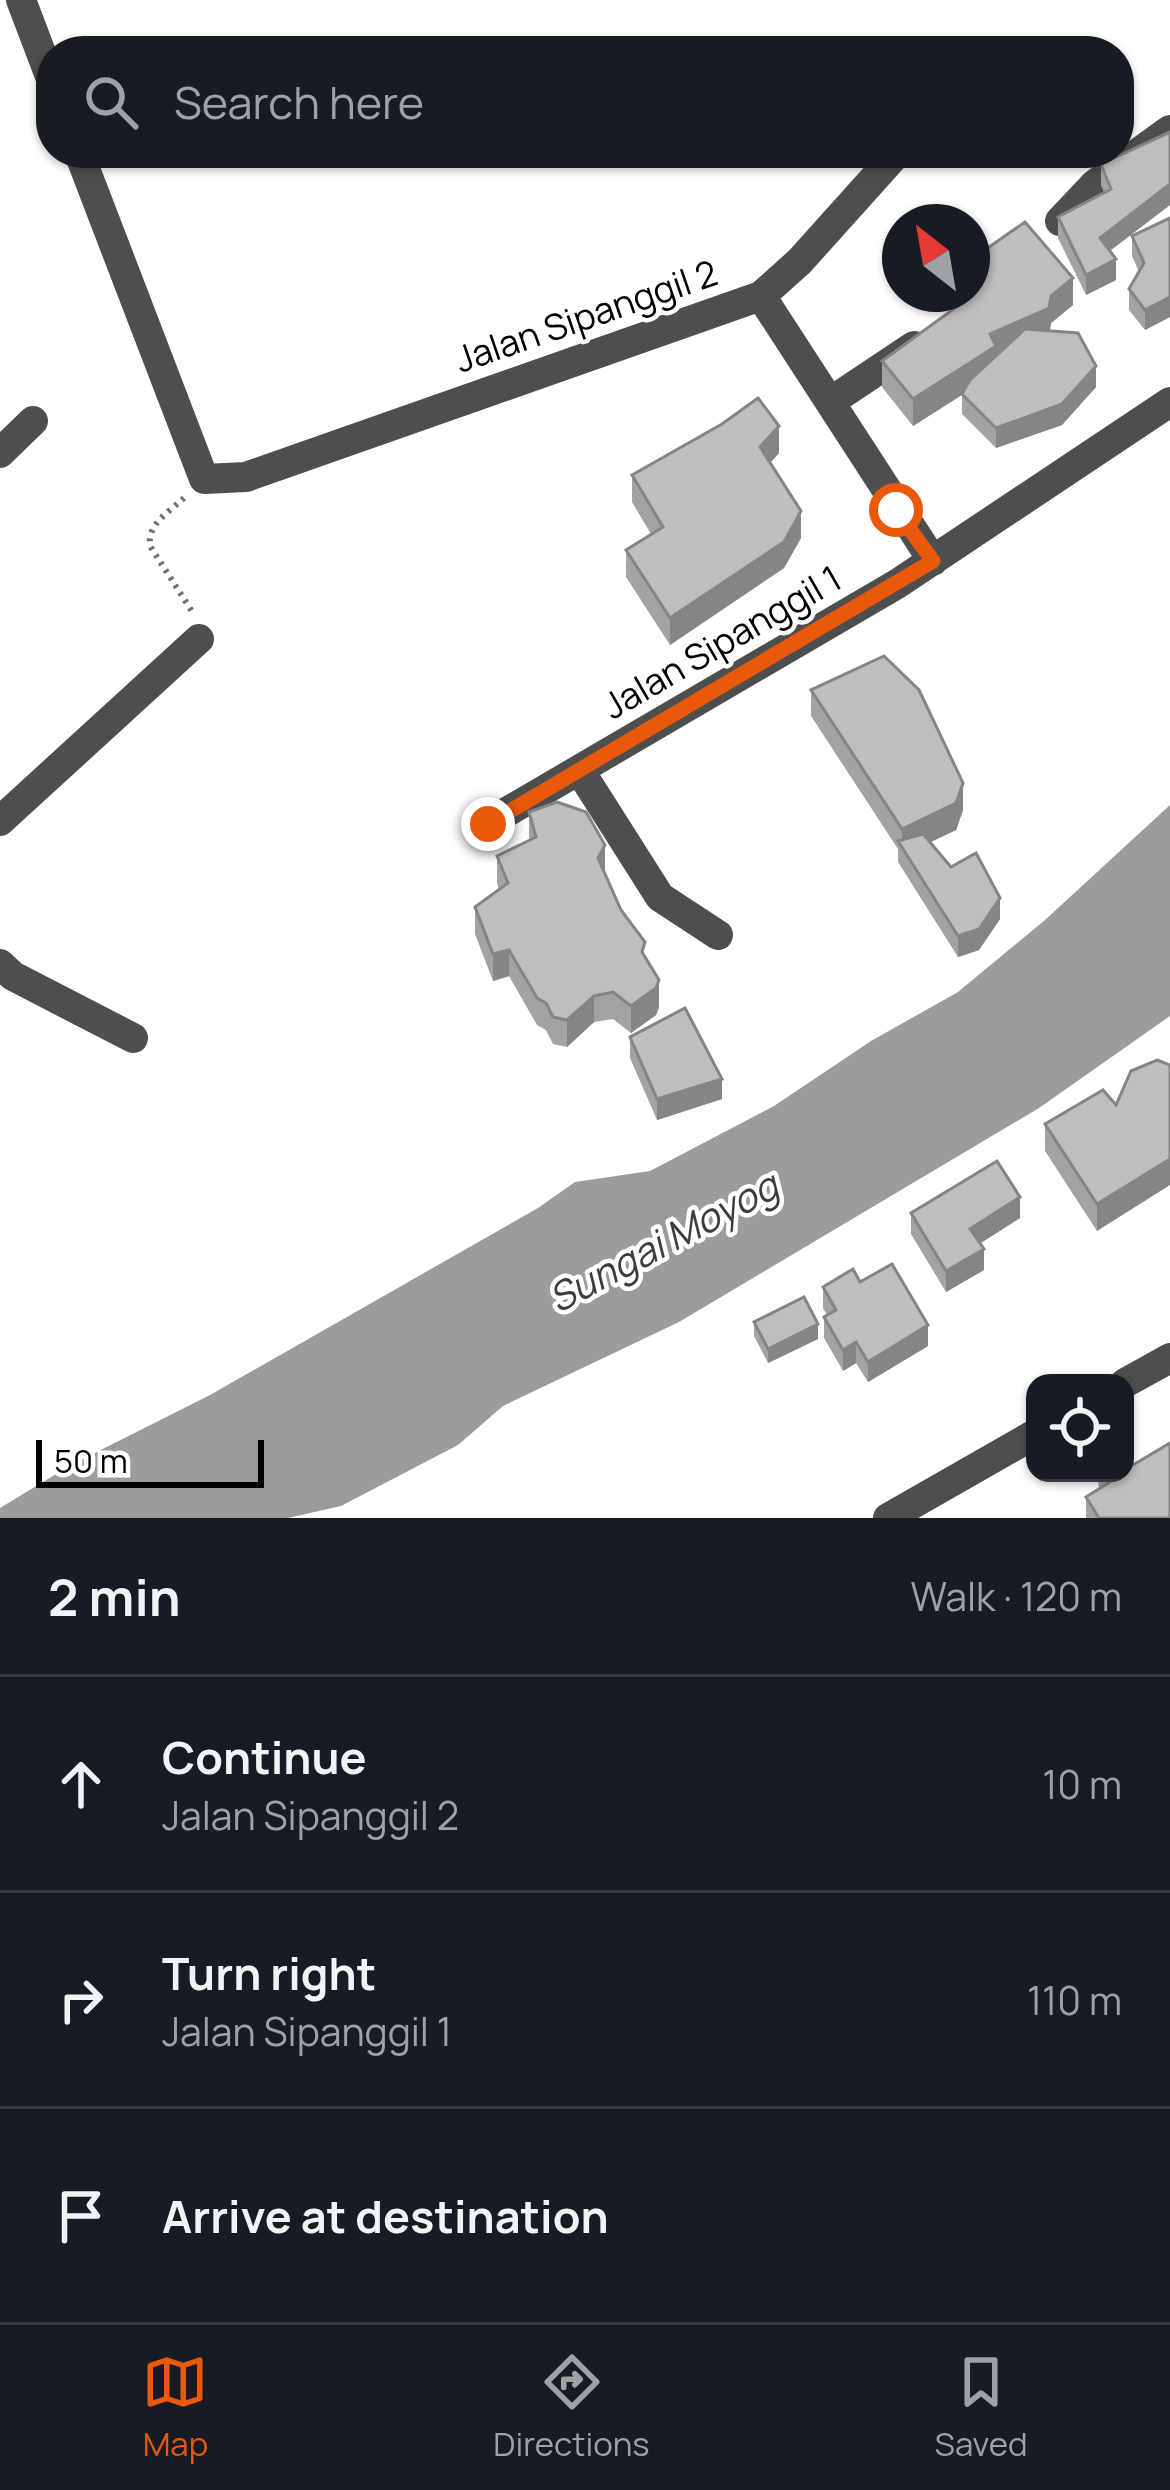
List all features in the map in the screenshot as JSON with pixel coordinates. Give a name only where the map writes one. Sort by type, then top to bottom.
[{"type":"street","points":[[21,0],[36,40]]},
{"type":"street","points":[[1134,156],[1170,130]]},
{"type":"street","points":[[86,168],[204,479]]},
{"type":"street","points":[[761,296],[800,261],[884,168]]},
{"type":"street","points":[[1060,221],[1094,184],[1117,168]]},
{"type":"street","name":"Jalan Sipanggil 2","points":[[204,479],[246,476],[761,296],[933,561]]},
{"type":"street","points":[[830,403],[932,334]]},
{"type":"street","name":"Jalan Sipanggil 1","points":[[488,824],[933,561],[1170,402]]},
{"type":"street","points":[[0,453],[33,422]]},
{"type":"street","points":[[0,821],[199,639]]},
{"type":"street","points":[[580,770],[660,897],[718,935]]},
{"type":"street","points":[[0,964],[13,976],[133,1038]]},
{"type":"street","points":[[1134,1379],[1170,1358]]},
{"type":"street","points":[[888,1518],[1026,1439]]},
{"type":"path","points":[[199,639],[196,617],[150,546],[149,536],[152,527],[204,479]]},
{"type":"water","name":"Sungai Moyog","points":[[1170,805],[1170,1016],[1039,1108],[679,1322],[503,1406],[458,1445],[341,1506],[288,1518],[0,1518],[0,1508],[71,1465],[210,1395],[538,1208],[575,1182],[650,1171],[774,1106],[871,1041],[958,992]]},
{"type":"building","points":[[1170,132],[1170,184],[1100,238],[1116,259],[1086,275],[1058,217],[1111,189],[1103,168],[1134,168],[1134,149]]},
{"type":"building","points":[[1170,218],[1170,297],[1145,310],[1129,289],[1144,263],[1132,236]]},
{"type":"building","points":[[1025,222],[1073,278],[1051,296],[1049,308],[990,334],[996,346],[913,399],[882,361],[949,312],[990,312],[990,246]]},
{"type":"building","points":[[1025,329],[1078,333],[1096,366],[1062,404],[996,428],[962,394],[970,380]]},
{"type":"building","points":[[758,398],[779,426],[760,447],[801,511],[784,542],[670,618],[626,550],[663,527],[632,475]]},
{"type":"building","points":[[884,656],[919,690],[963,783],[956,803],[902,829],[811,690]]},
{"type":"building","points":[[557,802],[586,812],[605,845],[598,858],[621,910],[645,942],[642,952],[659,980],[656,988],[631,1006],[613,992],[594,996],[567,1020],[553,1017],[546,1003],[537,998],[509,950],[493,954],[475,907],[508,883],[497,856],[536,837],[529,812]]},
{"type":"building","points":[[923,834],[951,867],[976,853],[1000,898],[979,929],[958,936],[898,841]]},
{"type":"building","points":[[685,1008],[722,1079],[657,1099],[630,1037]]},
{"type":"building","points":[[1157,1060],[1170,1065],[1170,1159],[1097,1204],[1045,1124],[1103,1090],[1116,1105],[1131,1071]]},
{"type":"building","points":[[997,1161],[1020,1197],[970,1229],[984,1249],[946,1271],[911,1213]]},
{"type":"building","points":[[892,1264],[928,1325],[868,1362],[856,1342],[843,1350],[824,1317],[836,1310],[823,1287],[853,1269],[860,1282]]},
{"type":"building","points":[[804,1297],[818,1324],[768,1349],[754,1322]]},
{"type":"building","points":[[1170,1443],[1170,1518],[1099,1518],[1086,1497],[1110,1482],[1134,1482],[1134,1464]]},
{"type":"route","points":[[488,824],[933,561],[896,510]]}]
